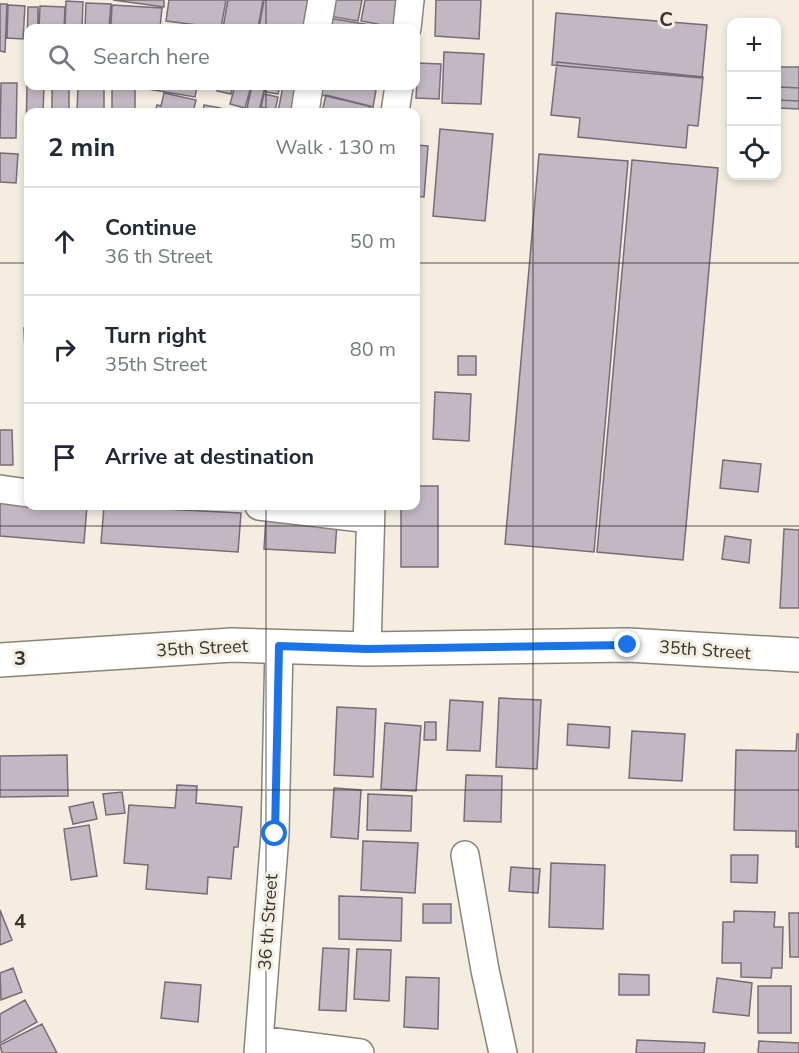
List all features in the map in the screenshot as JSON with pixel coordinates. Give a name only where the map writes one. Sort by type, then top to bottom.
[{"type":"main road","name":"35th Street","points":[[0,660],[232,645],[367,649],[628,645],[799,655]]},
{"type":"street","points":[[318,24],[322,0]]},
{"type":"street","points":[[407,24],[410,0]]},
{"type":"street","points":[[306,108],[308,90]]},
{"type":"street","points":[[396,108],[398,90]]},
{"type":"street","points":[[0,489],[24,492]]},
{"type":"street","points":[[333,510],[370,512],[367,649]]},
{"type":"street","name":"36 th Street","points":[[258,1046],[275,834],[279,646]]},
{"type":"street","points":[[465,855],[485,970],[503,1053]]},
{"type":"street","points":[[258,1046],[360,1053]]},
{"type":"building","points":[[113,0],[164,0],[164,7]]},
{"type":"building","points":[[169,0],[226,0],[222,24],[166,21]]},
{"type":"building","points":[[228,0],[263,0],[259,24],[224,24]]},
{"type":"building","points":[[264,0],[309,0],[305,24],[260,24]]},
{"type":"building","points":[[330,0],[362,0],[358,21],[328,16]]},
{"type":"building","points":[[365,0],[398,0],[394,24],[361,21]]},
{"type":"building","points":[[436,0],[481,0],[479,39],[435,36]]},
{"type":"building","points":[[66,1],[83,2],[82,24],[65,24]]},
{"type":"building","points":[[86,3],[111,4],[109,24],[85,24]]},
{"type":"building","points":[[0,4],[7,4],[5,52],[0,51]]},
{"type":"building","points":[[8,5],[25,6],[23,39],[7,38]]},
{"type":"building","points":[[112,5],[162,8],[160,24],[111,24]]},
{"type":"building","points":[[40,6],[65,7],[64,24],[39,24]]},
{"type":"building","points":[[28,7],[38,7],[38,24],[28,24]]},
{"type":"building","points":[[556,13],[707,25],[702,78],[552,65]]},
{"type":"building","points":[[328,18],[365,24],[327,24]]},
{"type":"building","points":[[444,52],[484,54],[481,104],[442,103]]},
{"type":"building","points":[[557,62],[703,77],[698,126],[688,125],[686,148],[578,137],[580,118],[551,115]]},
{"type":"building","points":[[420,63],[441,64],[439,99],[416,98],[416,90],[420,90]]},
{"type":"building","points":[[781,67],[799,67],[799,101],[781,100]]},
{"type":"building","points":[[1,83],[17,83],[16,138],[0,138]]},
{"type":"building","points":[[781,87],[799,88],[799,109],[781,108]]},
{"type":"building","points":[[27,90],[44,90],[43,108],[27,108]]},
{"type":"building","points":[[52,90],[69,90],[69,108],[52,108]]},
{"type":"building","points":[[78,90],[104,90],[104,108],[77,108]]},
{"type":"building","points":[[112,90],[135,90],[135,108],[112,108]]},
{"type":"building","points":[[154,90],[196,90],[195,97]]},
{"type":"building","points":[[217,90],[232,90],[231,94]]},
{"type":"building","points":[[234,90],[250,90],[245,108],[230,104]]},
{"type":"building","points":[[251,90],[264,90],[260,108],[247,108]]},
{"type":"building","points":[[266,90],[279,90],[278,94],[265,92]]},
{"type":"building","points":[[282,90],[304,90],[301,108],[279,108]]},
{"type":"building","points":[[318,90],[376,90],[373,107],[317,94]]},
{"type":"building","points":[[164,93],[196,100],[194,108],[156,108],[157,105],[161,106]]},
{"type":"building","points":[[264,94],[278,97],[276,108],[261,107]]},
{"type":"building","points":[[326,95],[370,106],[369,108],[323,108]]},
{"type":"building","points":[[204,105],[221,108],[204,108]]},
{"type":"building","points":[[440,129],[493,134],[485,221],[433,216]]},
{"type":"building","points":[[420,145],[428,146],[424,197],[420,196]]},
{"type":"building","points":[[0,153],[18,154],[16,183],[0,182]]},
{"type":"building","points":[[539,154],[628,161],[594,552],[505,544]]},
{"type":"building","points":[[632,160],[718,168],[683,560],[597,552]]},
{"type":"building","points":[[458,356],[476,356],[476,375],[458,375]]},
{"type":"building","points":[[435,392],[471,394],[469,441],[433,439]]},
{"type":"building","points":[[0,430],[12,430],[13,465],[0,465]]},
{"type":"building","points":[[723,460],[761,464],[758,492],[720,488]]},
{"type":"building","points":[[420,486],[438,486],[438,567],[401,567],[401,510],[420,510]]},
{"type":"building","points":[[0,495],[24,504],[24,510],[87,510],[84,543],[0,536]]},
{"type":"building","points":[[104,510],[241,513],[238,552],[101,543]]},
{"type":"building","points":[[266,517],[337,522],[335,553],[264,549]]},
{"type":"building","points":[[784,529],[799,530],[799,608],[780,608]]},
{"type":"building","points":[[725,536],[751,540],[749,563],[722,559]]},
{"type":"building","points":[[499,698],[541,700],[537,769],[496,767]]},
{"type":"building","points":[[450,700],[483,702],[480,751],[447,750]]},
{"type":"building","points":[[337,707],[376,709],[373,777],[334,775]]},
{"type":"building","points":[[425,722],[436,722],[436,740],[424,740]]},
{"type":"building","points":[[385,723],[421,726],[416,791],[381,789]]},
{"type":"building","points":[[568,724],[610,727],[609,748],[567,745]]},
{"type":"building","points":[[632,731],[685,734],[682,781],[629,778]]},
{"type":"building","points":[[797,734],[799,734],[799,847],[796,847],[796,831],[734,830],[736,750],[796,751]]},
{"type":"building","points":[[67,755],[68,796],[0,797],[0,756]]},
{"type":"building","points":[[466,775],[502,776],[501,822],[464,821]]},
{"type":"building","points":[[177,785],[197,786],[196,803],[242,807],[238,847],[234,847],[231,879],[208,877],[207,894],[146,889],[148,865],[124,863],[129,805],[175,808]]},
{"type":"building","points":[[334,788],[361,790],[358,839],[331,837]]},
{"type":"building","points":[[122,792],[125,813],[106,815],[103,794]]},
{"type":"building","points":[[368,794],[412,796],[411,831],[367,830]]},
{"type":"building","points":[[93,802],[97,819],[73,824],[69,807]]},
{"type":"building","points":[[89,825],[97,876],[71,880],[64,829]]},
{"type":"building","points":[[363,841],[418,843],[415,893],[361,890]]},
{"type":"building","points":[[731,855],[758,855],[757,883],[731,882]]},
{"type":"building","points":[[551,863],[605,865],[603,929],[549,927]]},
{"type":"building","points":[[511,867],[540,869],[538,893],[509,891]]},
{"type":"building","points":[[339,896],[402,898],[401,941],[339,939]]},
{"type":"building","points":[[423,904],[451,904],[451,923],[423,923]]},
{"type":"building","points":[[0,910],[12,940],[0,945]]},
{"type":"building","points":[[734,911],[775,912],[774,927],[783,927],[782,968],[772,968],[771,978],[741,977],[741,963],[722,963],[723,922],[734,922]]},
{"type":"building","points":[[789,913],[799,913],[799,957],[790,957]]},
{"type":"building","points":[[323,948],[349,949],[346,1011],[319,1010]]},
{"type":"building","points":[[357,949],[391,950],[389,1001],[354,999]]},
{"type":"building","points":[[13,968],[22,992],[1,1000],[0,973]]},
{"type":"building","points":[[619,974],[649,975],[649,995],[619,995]]},
{"type":"building","points":[[406,977],[439,978],[438,1029],[404,1027]]},
{"type":"building","points":[[717,978],[752,983],[749,1016],[713,1012]]},
{"type":"building","points":[[165,982],[201,985],[198,1022],[161,1018]]},
{"type":"building","points":[[758,986],[791,986],[791,1033],[758,1033]]},
{"type":"building","points":[[25,1000],[37,1022],[0,1043],[0,1014]]},
{"type":"building","points":[[42,1024],[57,1053],[2,1053],[0,1045]]},
{"type":"building","points":[[637,1040],[705,1043],[704,1053],[636,1053]]},
{"type":"building","points":[[759,1041],[799,1043],[799,1053],[758,1053]]},
{"type":"route","points":[[275,834],[279,646],[367,649],[628,645]]}]
